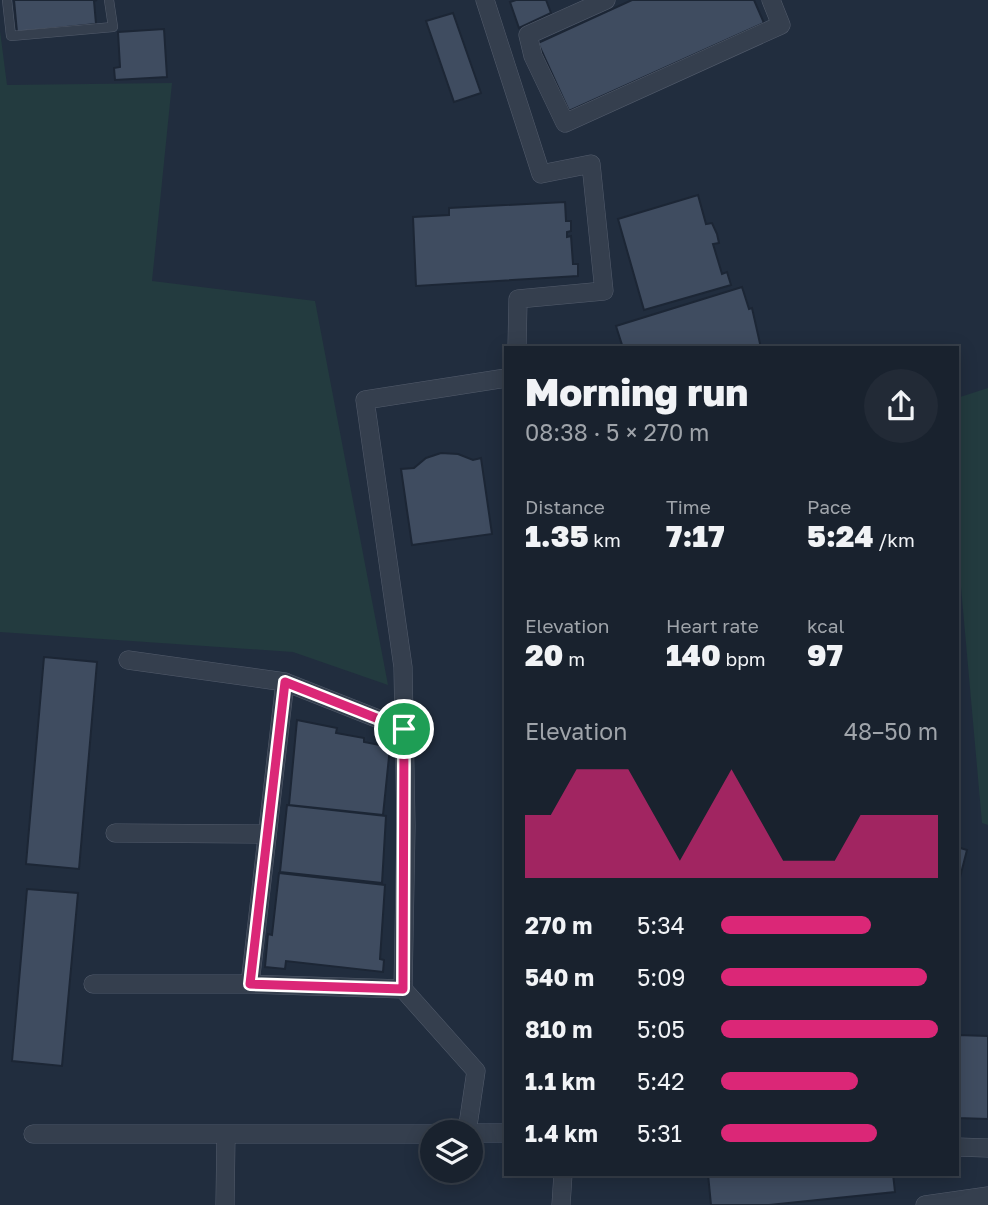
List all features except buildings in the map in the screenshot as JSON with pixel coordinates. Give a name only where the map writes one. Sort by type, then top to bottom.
[{"type":"street","points":[[485,0],[541,174],[591,164],[604,291],[518,299],[517,346]]},
{"type":"street","points":[[606,0],[528,35],[533,56],[565,122],[781,25],[771,0]]},
{"type":"street","points":[[516,94],[546,82]]},
{"type":"street","points":[[470,1120],[476,1071],[403,989],[403,667],[365,400],[504,377]]},
{"type":"street","points":[[128,660],[285,682],[404,729]]},
{"type":"street","points":[[250,984],[285,682]]},
{"type":"street","points":[[115,833],[267,834]]},
{"type":"street","points":[[93,984],[250,984],[403,989]]},
{"type":"street","points":[[33,1134],[420,1133]]},
{"type":"street","points":[[483,1133],[504,1133]]},
{"type":"street","points":[[225,1205],[226,1134]]},
{"type":"street","points":[[959,1147],[988,1148]]},
{"type":"street","points":[[561,1205],[562,1176]]},
{"type":"street","points":[[925,1205],[988,1196]]},
{"type":"lane","points":[[7,0],[10,36],[113,27],[109,0]]},
{"type":"green space","points":[[0,31],[7,85],[172,83],[152,281],[315,301],[388,685],[293,652],[0,632]]},
{"type":"green space","points":[[988,388],[988,825],[982,823],[959,564],[959,397]]},
{"type":"route","points":[[285,682],[404,729],[406,826],[403,989],[250,984],[285,682]]}]
